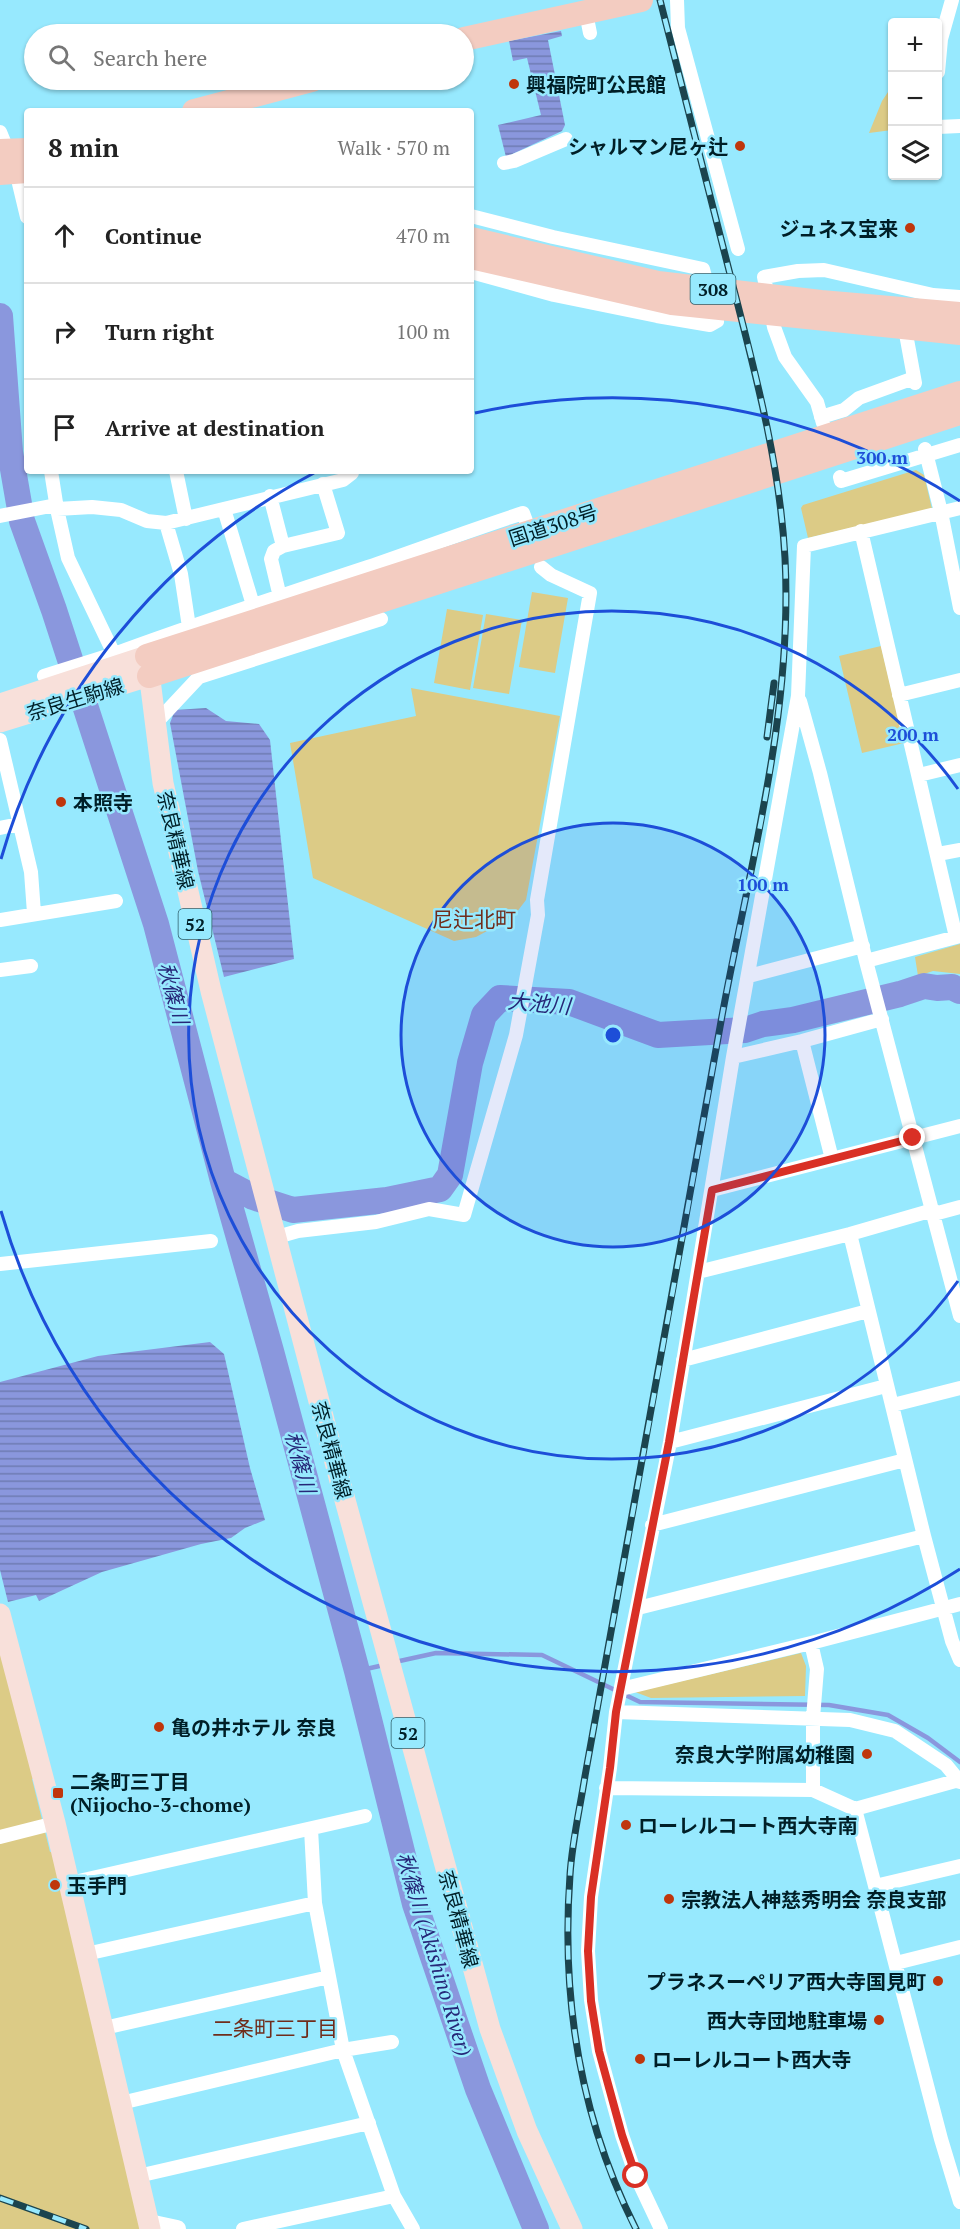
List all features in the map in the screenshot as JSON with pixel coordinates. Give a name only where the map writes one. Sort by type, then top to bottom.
[{"type":"highway","points":[[474,38],[588,23],[640,0]]},
{"type":"highway","points":[[205,108],[274,90]]},
{"type":"highway","name":"308","points":[[474,239],[658,283],[821,302],[960,314]]},
{"type":"highway","name":"308","points":[[474,258],[672,303],[960,333]]},
{"type":"highway","points":[[794,465],[958,384]]},
{"type":"highway","name":"国道308号","points":[[148,666],[960,413]]},
{"type":"highway","points":[[682,500],[794,465],[960,429]]},
{"type":"highway","name":"国道308号","points":[[148,666],[544,557],[682,500]]},
{"type":"main road","name":"奈良生駒線","points":[[0,704],[117,669],[148,666]]},
{"type":"main road","name":"奈良精華線","points":[[148,666],[164,783],[211,991],[345,1500],[487,2019],[526,2131],[572,2229]]},
{"type":"main road","name":"奈良生駒線","points":[[0,723],[54,689]]},
{"type":"main road","points":[[0,1614],[70,1883],[149,2226]]},
{"type":"street","points":[[677,0],[678,28],[738,249]]},
{"type":"street","points":[[942,35],[952,0]]},
{"type":"street","points":[[942,127],[960,126]]},
{"type":"street","points":[[504,163],[566,139]]},
{"type":"street","points":[[11,159],[24,206]]},
{"type":"street","points":[[474,217],[563,239],[703,269],[717,321],[710,325],[657,316],[554,295],[474,273]]},
{"type":"street","points":[[898,286],[914,381],[859,398],[844,410],[822,420],[817,402],[785,357],[774,327],[764,277],[798,271],[824,270],[898,286],[933,295],[960,297]]},
{"type":"street","points":[[840,477],[841,481],[925,452],[960,445]]},
{"type":"street","points":[[925,452],[960,608]]},
{"type":"street","points":[[51,474],[55,506],[68,558],[117,669],[189,627],[368,569],[460,533],[523,513],[526,521]]},
{"type":"street","points":[[177,474],[186,519]]},
{"type":"street","points":[[0,516],[55,506],[92,507],[121,510],[147,521],[166,523],[343,480],[351,474]]},
{"type":"street","points":[[279,597],[271,559],[274,551],[283,546],[338,533],[323,484]]},
{"type":"street","points":[[270,496],[283,546]]},
{"type":"street","points":[[661,2229],[636,2176],[599,2051],[591,2001],[588,1951],[591,1897],[616,1712],[669,1442],[733,1057],[798,696],[804,546],[960,508]]},
{"type":"street","points":[[224,509],[253,605]]},
{"type":"street","points":[[166,523],[181,574],[189,627]]},
{"type":"street","points":[[861,531],[958,937],[866,961]]},
{"type":"street","points":[[275,1232],[376,1222],[429,1209],[464,1215],[516,1035],[538,915],[537,900],[590,593],[551,575],[544,557]]},
{"type":"street","points":[[155,724],[199,677],[381,619]]},
{"type":"street","points":[[899,695],[960,680]]},
{"type":"street","points":[[798,696],[820,773],[866,961],[913,1138],[955,1277],[960,1316]]},
{"type":"street","points":[[0,740],[31,872],[34,913]]},
{"type":"street","points":[[919,774],[960,765]]},
{"type":"street","points":[[0,828],[19,824]]},
{"type":"street","points":[[938,855],[960,850]]},
{"type":"street","points":[[0,920],[116,901]]},
{"type":"street","points":[[749,976],[863,946]]},
{"type":"street","points":[[0,970],[32,966]]},
{"type":"street","points":[[733,1057],[802,1041],[881,1017]]},
{"type":"street","points":[[802,1041],[832,1159]]},
{"type":"street","points":[[712,1190],[960,1126]]},
{"type":"street","points":[[698,1272],[934,1212],[960,1208]]},
{"type":"street","points":[[850,1234],[924,1536],[952,1641],[960,1660]]},
{"type":"street","points":[[0,1264],[211,1241]]},
{"type":"street","points":[[683,1360],[868,1311]]},
{"type":"street","points":[[669,1442],[886,1386]]},
{"type":"street","points":[[893,1405],[960,1388]]},
{"type":"street","points":[[652,1525],[905,1460]]},
{"type":"street","points":[[638,1608],[924,1536]]},
{"type":"street","points":[[621,1689],[960,1604]]},
{"type":"street","points":[[811,1643],[817,1669],[813,1718],[813,1790]]},
{"type":"street","points":[[606,1788],[813,1790],[855,1809],[959,1781],[946,1764],[895,1731],[850,1720],[616,1712]]},
{"type":"street","points":[[855,1809],[960,2202]]},
{"type":"street","points":[[70,1883],[365,1816]]},
{"type":"street","points":[[0,1837],[55,1823]]},
{"type":"street","points":[[311,1828],[315,1903],[343,2050],[394,2196],[413,2229]]},
{"type":"street","points":[[875,1887],[960,1866]]},
{"type":"street","points":[[86,1954],[315,1903]]},
{"type":"street","points":[[896,1964],[960,1947]]},
{"type":"street","points":[[104,2028],[329,1977]]},
{"type":"street","points":[[121,2103],[343,2050],[392,2042]]},
{"type":"street","points":[[138,2176],[369,2123]]},
{"type":"street","points":[[243,2229],[394,2196]]},
{"type":"street","points":[[149,2226],[177,2229]]},
{"type":"shaded area","points":[[888,92],[888,131],[869,133]]},
{"type":"shaded area","points":[[916,470],[924,475],[932,509],[808,538],[801,508],[803,505]]},
{"type":"shaded area","points":[[532,592],[568,598],[555,673],[519,667]]},
{"type":"shaded area","points":[[447,609],[483,615],[470,690],[434,683]]},
{"type":"shaded area","points":[[486,614],[522,620],[509,694],[473,688]]},
{"type":"shaded area","points":[[881,646],[904,743],[862,753],[839,656]]},
{"type":"shaded area","points":[[411,688],[560,716],[526,900],[513,917],[476,937],[454,941],[313,878],[290,743],[416,716]]},
{"type":"shaded area","points":[[960,944],[960,974],[933,971],[918,976],[915,957]]},
{"type":"shaded area","points":[[0,1644],[36,1778],[32,1779],[50,1852],[55,1851],[143,2229],[0,2229]]},
{"type":"shaded area","points":[[801,1653],[806,1666],[805,1696],[651,1698],[635,1692]]},
{"type":"water","points":[[561,31],[562,36],[548,40],[565,125],[562,131],[506,157],[498,125],[541,115],[527,58],[513,61],[509,41]]},
{"type":"water","points":[[206,708],[226,721],[259,724],[270,740],[294,959],[224,977],[198,871],[170,723],[175,710]]},
{"type":"water","points":[[210,1342],[224,1354],[250,1468],[265,1520],[245,1528],[231,1538],[201,1544],[102,1572],[39,1601],[36,1595],[8,1602],[0,1570],[0,1382],[98,1356]]},
{"type":"waterway","name":"秋篠川","points":[[0,316],[10,452],[22,521],[54,610],[156,924],[223,1181],[357,1671],[415,1904],[478,2089],[536,2229]]},
{"type":"waterway","name":"大池川","points":[[223,1181],[253,1197],[293,1210],[387,1200],[440,1189],[450,1175],[470,1063],[484,1015],[500,998],[569,1002],[658,1035],[745,1030],[900,994],[924,986],[952,987],[960,991]]},
{"type":"waterway","points":[[395,1662],[436,1653],[542,1655],[640,1702],[829,1705],[888,1715],[928,1738],[960,1762]]},
{"type":"waterway","points":[[357,1671],[384,1665]]},
{"type":"railway","points":[[636,2229],[601,2144],[588,2101],[579,2056],[572,2012],[569,1967],[568,1921],[571,1863],[722,1016],[767,788],[776,731],[786,616],[782,523],[765,418],[660,0]]},
{"type":"railway","points":[[767,737],[774,683]]},
{"type":"railway","points":[[0,2198],[86,2229]]},
{"type":"place","name":"興福院町公民館","points":[[514,84]]},
{"type":"place","name":"シャルマン尼ヶ辻","points":[[740,146]]},
{"type":"place","name":"ジュネス宝来","points":[[910,228]]},
{"type":"place","name":"本照寺","points":[[61,802]]},
{"type":"place","name":"亀の井ホテル 奈良","points":[[159,1727]]},
{"type":"place","name":"奈良大学附属幼稚園","points":[[867,1754]]},
{"type":"place","name":"二条町三丁目 (Nijocho-3-chome)","points":[[58,1793]]},
{"type":"place","name":"ローレルコート西大寺南","points":[[626,1825]]},
{"type":"place","name":"玉手門","points":[[55,1885]]},
{"type":"place","name":"宗教法人神慈秀明会 奈良支部","points":[[669,1899]]},
{"type":"place","name":"プラネスーペリア西大寺国見町","points":[[938,1981]]},
{"type":"place","name":"西大寺団地駐車場","points":[[879,2020]]},
{"type":"place","name":"ローレルコート西大寺","points":[[640,2059]]},
{"type":"district","name":"尼辻北町","points":[[474,919]]},
{"type":"district","name":"二条町三丁目","points":[[275,2028]]},
{"type":"route","points":[[636,2176],[609,2094],[599,2051],[591,2001],[588,1951],[591,1897],[616,1712],[669,1442],[712,1190],[913,1138]]},
{"type":"water label","name":"秋篠川 (Akishino River)","points":[[435,1954]]}]
